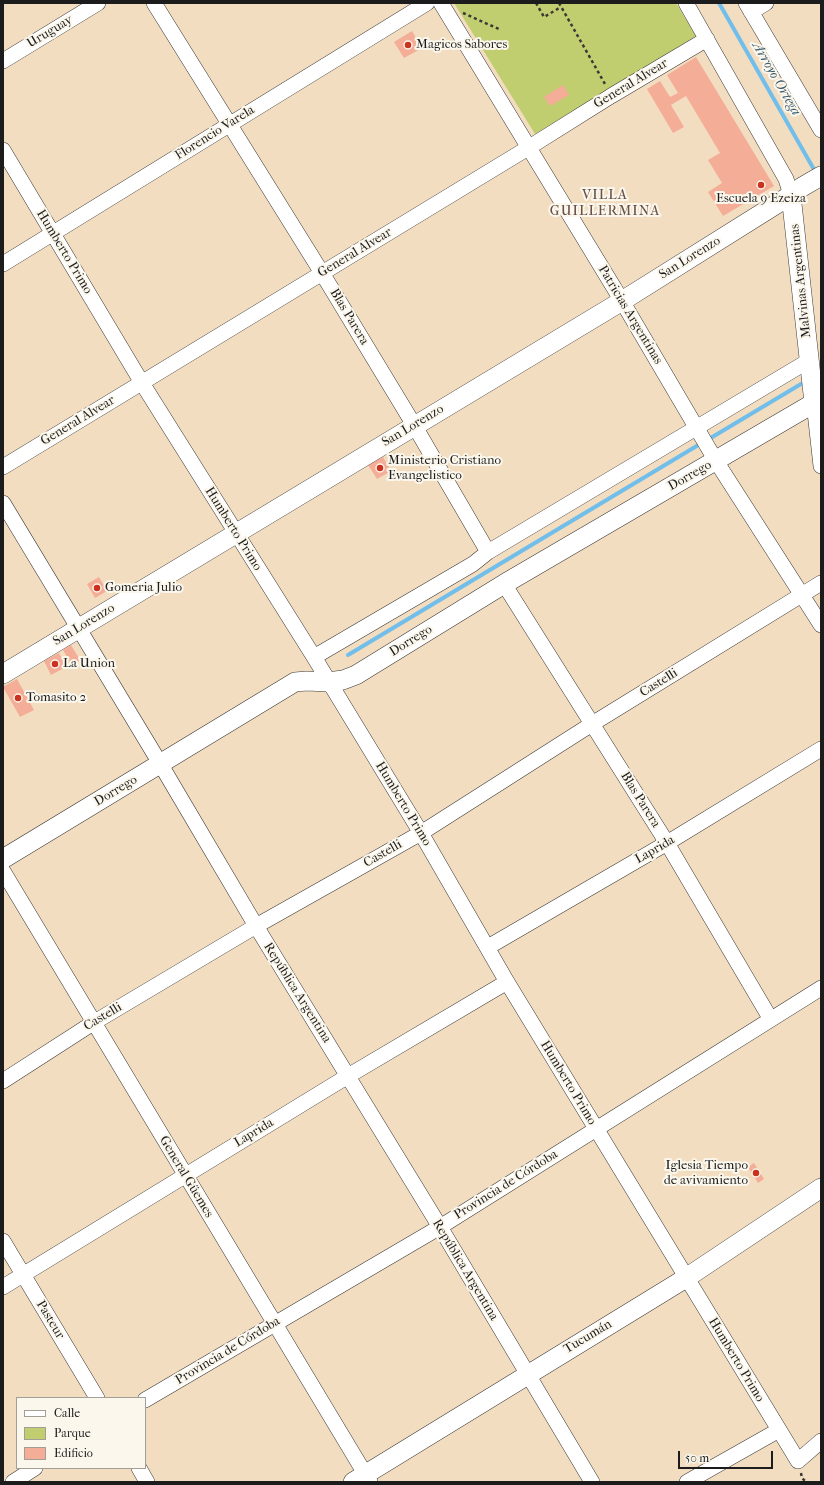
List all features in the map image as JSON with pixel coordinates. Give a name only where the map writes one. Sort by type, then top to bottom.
[{"type":"street","name":"Uruguay","points":[[3,61],[98,3]]},
{"type":"street","name":"Blas Parera","points":[[154,3],[322,273],[414,425],[488,552]]},
{"type":"street","name":"Florencio Varela","points":[[3,264],[427,3]]},
{"type":"street","name":"Patricias Argentinas","points":[[441,3],[622,301],[716,460],[821,625]]},
{"type":"street","name":"Malvinas Argentinas","points":[[686,3],[786,179],[796,191],[810,360],[821,466]]},
{"type":"street","points":[[766,3],[749,7],[821,130]]},
{"type":"street","name":"General Alvear","points":[[3,467],[707,39]]},
{"type":"street","name":"Humberto Primo","points":[[3,150],[142,383],[314,657],[421,833],[507,982],[798,1461],[821,1441]]},
{"type":"street","name":"San Lorenzo","points":[[3,674],[622,301],[821,176]]},
{"type":"street","points":[[314,657],[473,564],[488,552],[810,360]]},
{"type":"street","name":"Dorrego","points":[[3,859],[161,765],[295,682],[328,682],[343,680],[356,675],[504,584],[814,403]]},
{"type":"street","name":"República Argentina","points":[[3,503],[256,926],[440,1227],[592,1482]]},
{"type":"street","name":"Castelli","points":[[3,1081],[93,1023],[256,926],[421,833],[592,724],[821,583]]},
{"type":"street","name":"Blas Parera","points":[[504,584],[667,843],[770,1018]]},
{"type":"street","name":"Laprida","points":[[488,947],[667,843],[821,750]]},
{"type":"street","name":"General Güemes","points":[[3,871],[274,1323],[362,1480]]},
{"type":"street","name":"Laprida","points":[[3,1287],[348,1076],[507,982]]},
{"type":"street","name":"Provincia de Córdoba","points":[[146,1399],[440,1227],[770,1018],[821,988]]},
{"type":"street","name":"Tucumán","points":[[362,1480],[528,1374],[686,1278],[821,1188]]},
{"type":"street","name":"Pasteur","points":[[3,1241],[96,1397]]},
{"type":"street","points":[[687,1482],[778,1430]]},
{"type":"street","points":[[13,1482],[33,1469]]},
{"type":"street","points":[[140,1469],[147,1482]]},
{"type":"path","points":[[536,3],[544,17],[561,7]]},
{"type":"path","points":[[559,3],[611,96]]},
{"type":"path","points":[[461,12],[501,30]]},
{"type":"green space","points":[[454,3],[676,3],[696,36],[535,134]]},
{"type":"building","name":"Magicos Sabores","points":[[412,31],[422,48],[404,58],[394,42]]},
{"type":"building","points":[[696,57],[774,186],[723,216],[708,192],[722,183],[708,160],[720,153],[686,96],[671,105],[684,127],[673,133],[647,89],[660,81],[670,97],[678,93],[667,75]]},
{"type":"building","points":[[563,85],[569,95],[550,106],[544,97]]},
{"type":"building","name":"Ministerio Cristiano Evangelistico","points":[[383,457],[391,471],[377,479],[368,465]]},
{"type":"building","name":"Gomeria Julio","points":[[99,577],[107,591],[95,598],[87,584]]},
{"type":"building","points":[[71,645],[80,660],[72,665],[63,650]]},
{"type":"building","name":"La Union","points":[[59,653],[66,667],[51,675],[44,661]]},
{"type":"building","name":"Tomasito 2","points":[[17,679],[34,710],[20,717],[3,687]]},
{"type":"building","name":"Iglesia Tiempo de avivamiento","points":[[754,1163],[764,1179],[758,1183],[748,1167]]},
{"type":"waterway","name":"Arroyo Ortega","points":[[719,3],[816,173]]},
{"type":"waterway","points":[[709,439],[801,384]]},
{"type":"waterway","points":[[348,655],[700,444]]},
{"type":"place","name":"Magicos Sabores","points":[[408,45]]},
{"type":"place","name":"Escuela 9 Ezeiza","points":[[761,185]]},
{"type":"place","name":"Ministerio Cristiano Evangelistico","points":[[380,468]]},
{"type":"place","name":"Gomeria Julio","points":[[97,588]]},
{"type":"place","name":"La Union","points":[[55,664]]},
{"type":"place","name":"Tomasito 2","points":[[18,698]]},
{"type":"place","name":"Iglesia Tiempo de avivamiento","points":[[756,1173]]},
{"type":"district","name":"VILLA GUILLERMINA","points":[[605,204]]}]
